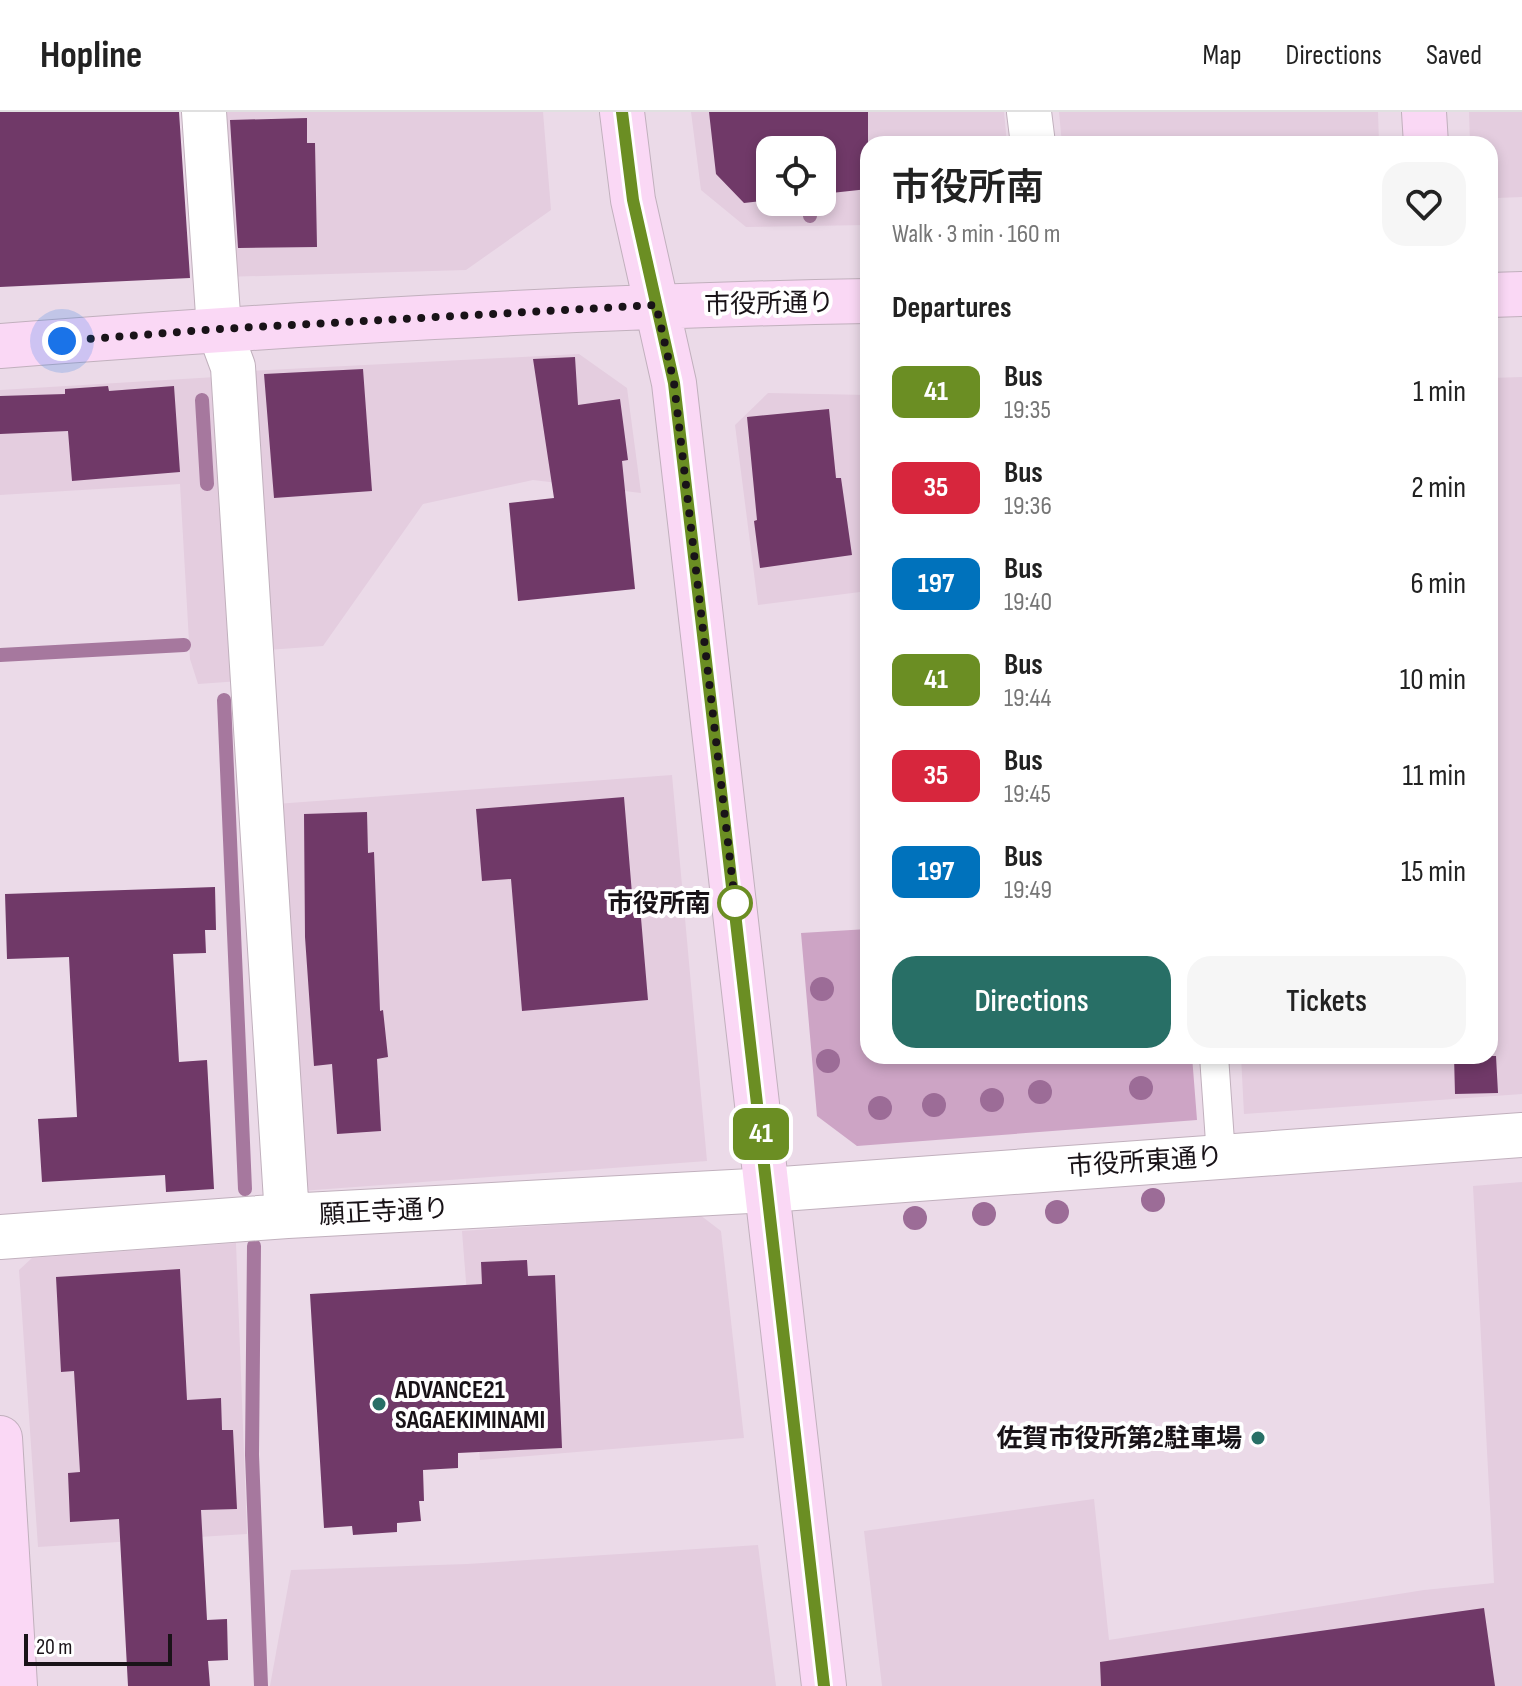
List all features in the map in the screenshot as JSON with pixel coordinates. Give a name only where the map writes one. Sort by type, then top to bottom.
[{"type":"main road","points":[[622,112],[633,200],[674,383],[824,1686]]},
{"type":"main road","points":[[1424,112],[1426,136]]},
{"type":"main road","points":[[1498,295],[1522,294]]},
{"type":"main road","name":"市役所通り","points":[[0,346],[219,329],[656,305],[860,301]]},
{"type":"main road","points":[[0,1438],[15,1686]]},
{"type":"street","points":[[204,112],[219,329],[233,367],[287,1216]]},
{"type":"street","points":[[1029,112],[1032,136]]},
{"type":"street","name":"市役所東通り","points":[[768,1190],[1522,1135]]},
{"type":"street","name":"願正寺通り","points":[[0,1237],[287,1216],[768,1190]]},
{"type":"lane","points":[[1215,1064],[1221,1156]]},
{"type":"shaded area","points":[[215,112],[543,112],[551,210],[466,270],[224,277]]},
{"type":"shaded area","points":[[691,112],[1004,112],[1006,136],[860,136],[860,225],[746,227],[701,190]]},
{"type":"shaded area","points":[[1059,112],[1378,112],[1379,136],[1061,136]]},
{"type":"shaded area","points":[[1469,112],[1522,112],[1522,197],[1498,198],[1498,136],[1470,136]]},
{"type":"shaded area","points":[[579,354],[627,388],[641,493],[533,480],[423,504],[323,646],[267,650],[251,371]]},
{"type":"shaded area","points":[[216,377],[240,681],[198,684],[190,659],[180,484],[0,495],[0,390]]},
{"type":"shaded area","points":[[1522,377],[1522,1094],[1244,1114],[1241,1064],[1498,1064],[1498,378]]},
{"type":"shaded area","points":[[768,393],[860,395],[860,592],[758,605],[735,425]]},
{"type":"shaded area","points":[[672,775],[707,1161],[301,1191],[276,804]]},
{"type":"shaded area","points":[[860,929],[860,1064],[1193,1064],[1197,1120],[857,1146],[817,1116],[801,933]]},
{"type":"shaded area","points":[[1522,1182],[1522,1686],[882,1686],[864,1531],[1094,1499],[1109,1640],[1424,1590],[1494,1583],[1473,1186]]},
{"type":"shaded area","points":[[700,1215],[721,1231],[744,1438],[480,1460],[462,1231]]},
{"type":"shaded area","points":[[236,1243],[247,1534],[38,1547],[19,1270],[32,1258]]},
{"type":"shaded area","points":[[758,1545],[776,1686],[270,1686],[291,1570],[467,1564]]},
{"type":"building","points":[[0,112],[179,112],[190,278],[0,287]]},
{"type":"building","points":[[709,112],[868,112],[868,136],[860,136],[860,190],[836,192],[836,136],[756,136],[756,202],[744,203],[716,174]]},
{"type":"building","points":[[307,118],[307,143],[315,143],[317,247],[238,248],[230,120]]},
{"type":"building","points":[[575,357],[578,405],[620,399],[628,460],[622,461],[635,589],[518,601],[509,503],[554,498],[533,359]]},
{"type":"building","points":[[363,369],[372,491],[274,498],[264,374]]},
{"type":"building","points":[[108,386],[109,391],[174,386],[180,472],[72,481],[68,431],[0,434],[0,396],[65,394],[65,389]]},
{"type":"building","points":[[829,409],[836,478],[841,478],[852,555],[760,568],[747,417]]},
{"type":"building","points":[[624,797],[634,918],[641,918],[648,1000],[522,1011],[511,879],[482,881],[476,809]]},
{"type":"building","points":[[367,812],[368,853],[374,852],[380,1011],[383,1010],[388,1057],[377,1059],[381,1131],[337,1134],[332,1064],[314,1066],[305,937],[304,814]]},
{"type":"building","points":[[215,887],[216,930],[205,930],[206,953],[173,954],[179,1062],[207,1060],[214,1189],[166,1192],[165,1175],[42,1182],[38,1119],[77,1117],[69,957],[7,959],[5,894]]},
{"type":"building","points":[[1454,1064],[1496,1064],[1498,1093],[1455,1094]]},
{"type":"building","points":[[527,1260],[528,1276],[555,1275],[562,1448],[458,1453],[458,1468],[423,1470],[424,1501],[419,1501],[421,1521],[397,1523],[397,1532],[353,1535],[352,1526],[324,1528],[310,1294],[482,1284],[481,1262]]},
{"type":"building","points":[[180,1269],[187,1400],[221,1398],[222,1430],[233,1430],[237,1509],[201,1510],[207,1620],[227,1619],[228,1660],[208,1661],[210,1686],[128,1686],[119,1519],[70,1522],[68,1473],[80,1472],[74,1371],[61,1372],[56,1277]]},
{"type":"building","points":[[1484,1608],[1495,1686],[1101,1686],[1100,1662]]},
{"type":"waterway","points":[[202,400],[207,484]]},
{"type":"waterway","points":[[0,655],[184,645]]},
{"type":"waterway","points":[[224,700],[245,1189]]},
{"type":"waterway","points":[[254,1246],[252,1455],[261,1686]]},
{"type":"bus line","name":"41","points":[[622,112],[633,200],[674,383],[824,1686]]},
{"type":"place","name":"市役所南","points":[[735,903]]},
{"type":"place","name":"ADVANCE21 SAGAEKIMINAMI","points":[[379,1404]]},
{"type":"place","name":"佐賀市役所第2駐車場","points":[[1258,1438]]},
{"type":"route","points":[[62,341],[219,329],[656,305],[674,383],[736,911],[735,903]]}]
